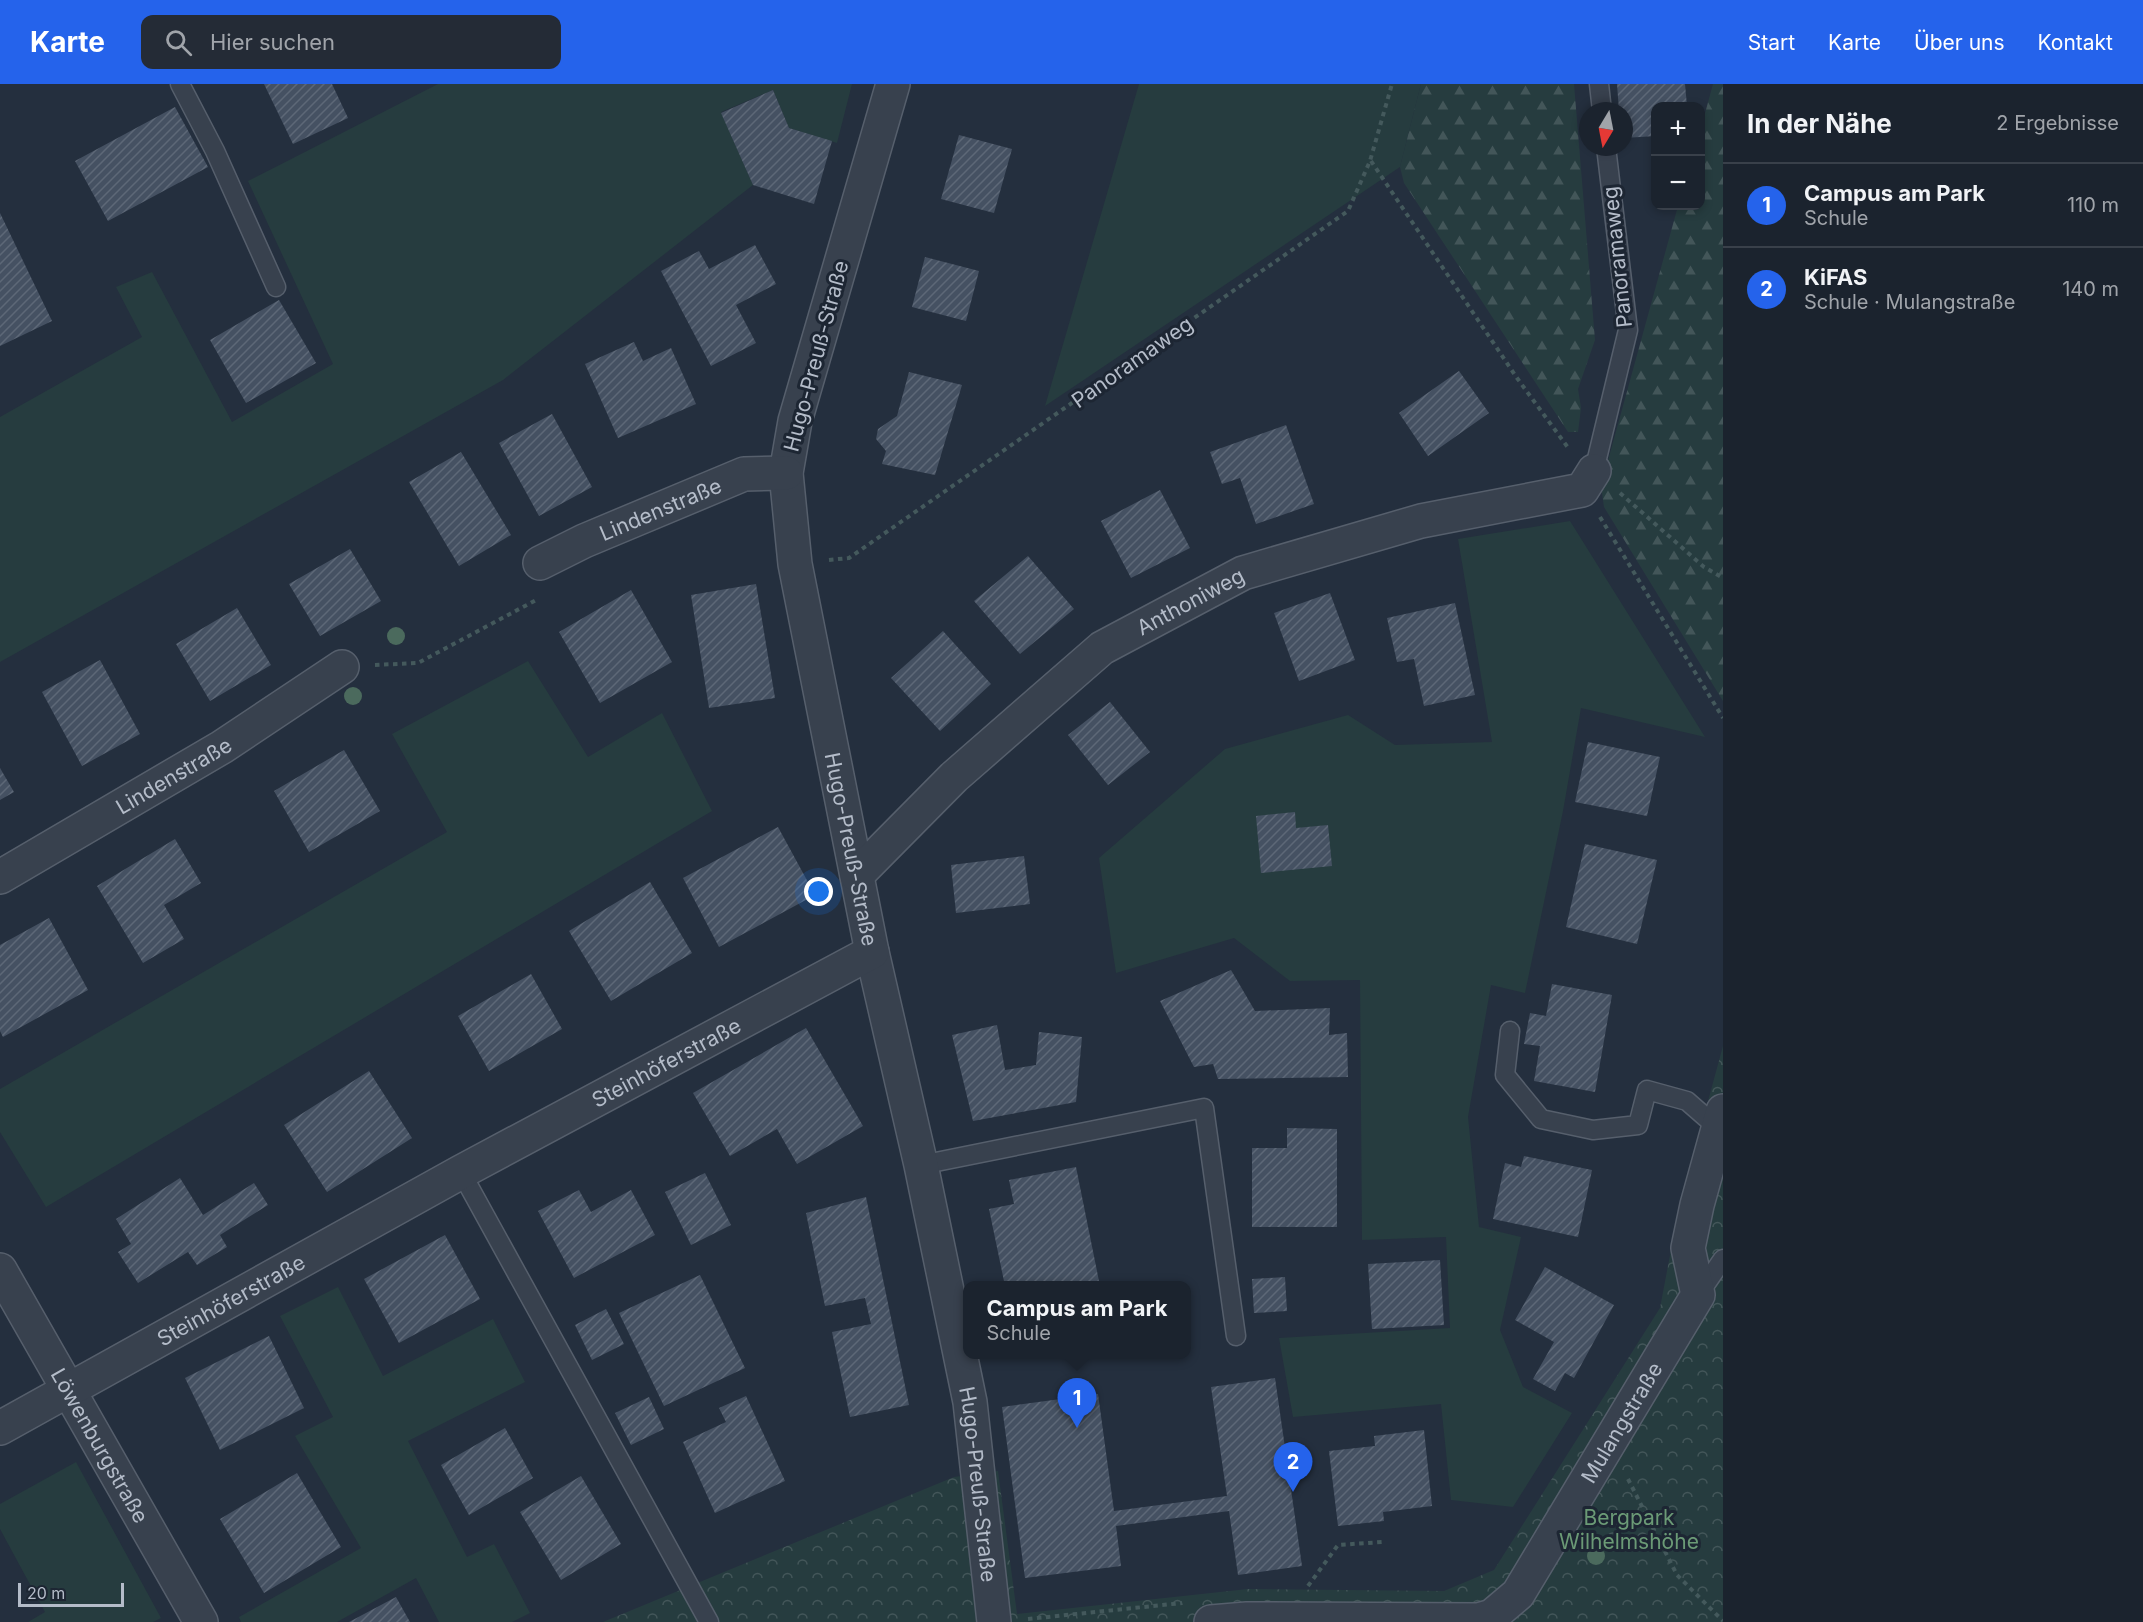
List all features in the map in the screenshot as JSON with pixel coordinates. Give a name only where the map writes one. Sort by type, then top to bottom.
[{"type":"street","name":"Hugo-Preuß-Straße","points":[[893,84],[795,421],[786,473],[796,564],[872,952],[921,1165],[970,1402],[994,1622]]},
{"type":"street","name":"Lindenstraße","points":[[540,563],[584,541],[744,474],[786,473]]},
{"type":"street","name":"Anthoniweg","points":[[857,875],[954,777],[1102,648],[1243,573],[1421,521],[1588,480]]},
{"type":"street","name":"Lindenstraße","points":[[0,877],[222,747],[342,667]]},
{"type":"street","name":"Steinhöferstraße","points":[[0,1428],[461,1172],[872,952]]},
{"type":"street","points":[[1698,1295],[1689,1248],[1697,1205],[1721,1120]]},
{"type":"street","name":"Löwenburgstraße","points":[[0,1270],[201,1622]]},
{"type":"street","name":"Mulangstraße","points":[[1211,1622],[1257,1618],[1478,1620],[1492,1616],[1518,1594],[1698,1295]]},
{"type":"lane","points":[[180,84],[215,151],[276,287]]},
{"type":"lane","points":[[1599,84],[1601,102]]},
{"type":"lane","name":"Panoramaweg","points":[[1588,480],[1628,330],[1607,156]]},
{"type":"lane","points":[[1510,1031],[1505,1075],[1541,1119],[1593,1130],[1638,1125],[1647,1090],[1686,1101],[1721,1120]]},
{"type":"lane","points":[[921,1165],[1204,1108],[1236,1336]]},
{"type":"lane","points":[[461,1172],[709,1622]]},
{"type":"lane","name":"Mulangstraße","points":[[1698,1295],[1723,1259]]},
{"type":"path","name":"Panoramaweg","points":[[796,564],[849,558],[1348,211],[1370,161],[1392,84]]},
{"type":"path","points":[[1370,161],[1517,378],[1577,460],[1588,480],[1704,567],[1723,578]]},
{"type":"path","points":[[1601,518],[1723,718]]},
{"type":"path","points":[[342,667],[418,663],[541,597]]},
{"type":"path","points":[[1603,1453],[1621,1465],[1677,1575],[1723,1621]]},
{"type":"path","points":[[1308,1582],[1338,1545],[1382,1542]]},
{"type":"green space","points":[[438,84],[852,84],[837,143],[789,128],[773,90],[721,112],[753,185],[503,380],[0,662],[0,417],[142,337],[116,287],[152,272],[232,422],[333,364],[248,181]]},
{"type":"green space","points":[[1139,84],[1421,84],[1400,167],[1045,406]]},
{"type":"green space","points":[[1421,84],[1574,84],[1595,340],[1578,389],[1581,408],[1578,432],[1568,432],[1404,183],[1400,167]]},
{"type":"green space","points":[[1713,84],[1723,84],[1723,701],[1604,507],[1601,486],[1677,210],[1705,210],[1705,113]]},
{"type":"green space","points":[[1570,521],[1705,737],[1581,708],[1563,811],[1525,993],[1491,985],[1468,1117],[1479,1227],[1521,1237],[1500,1330],[1523,1387],[1572,1413],[1513,1507],[1451,1500],[1441,1404],[1293,1417],[1279,1338],[1450,1328],[1446,1237],[1362,1240],[1360,980],[1290,981],[1234,938],[1116,973],[1099,858],[1225,749],[1348,715],[1395,745],[1492,742],[1458,539]]},
{"type":"green space","points":[[528,661],[588,757],[662,713],[712,811],[46,1207],[0,1132],[0,1089],[447,832],[392,734]]},
{"type":"green space","name":"Bergpark Wilhelmshöhe","points":[[1723,1046],[1723,1622],[603,1622],[954,1477],[998,1471],[1017,1614],[1248,1589],[1444,1591],[1494,1570],[1660,1308],[1679,1208]]},
{"type":"green space","points":[[338,1287],[383,1376],[493,1319],[525,1382],[408,1441],[467,1557],[494,1544],[530,1613],[512,1622],[439,1622],[416,1578],[337,1622],[241,1622],[239,1617],[361,1548],[295,1436],[333,1417],[280,1316]]},
{"type":"green space","points":[[76,1462],[161,1618],[153,1622],[28,1622],[45,1612],[0,1529],[0,1504]]},
{"type":"building","points":[[264,84],[332,84],[348,118],[293,144]]},
{"type":"building","points":[[1617,84],[1685,84],[1687,102],[1651,102],[1651,136],[1633,137],[1633,102],[1618,102]]},
{"type":"building","points":[[773,90],[789,128],[832,141],[814,204],[753,185],[721,113]]},
{"type":"building","points":[[175,107],[208,167],[108,221],[75,161]]},
{"type":"building","points":[[959,135],[1012,149],[994,213],[941,199]]},
{"type":"building","points":[[0,213],[52,321],[0,346]]},
{"type":"building","points":[[755,245],[776,284],[736,305],[756,343],[711,366],[661,271],[699,251],[709,269]]},
{"type":"building","points":[[925,257],[979,271],[966,321],[912,307]]},
{"type":"building","points":[[279,300],[316,363],[246,403],[210,340]]},
{"type":"building","points":[[634,342],[643,361],[671,348],[696,404],[618,438],[585,364]]},
{"type":"building","points":[[1459,371],[1489,413],[1428,456],[1399,413]]},
{"type":"building","points":[[909,372],[962,385],[935,475],[882,464],[886,451],[876,439],[878,429],[897,416]]},
{"type":"building","points":[[552,414],[592,487],[539,516],[499,443]]},
{"type":"building","points":[[1286,425],[1314,504],[1256,524],[1240,478],[1222,484],[1210,452]]},
{"type":"building","points":[[461,452],[511,535],[459,566],[409,482]]},
{"type":"building","points":[[1160,490],[1190,548],[1131,578],[1101,521]]},
{"type":"building","points":[[350,549],[381,601],[320,636],[289,584]]},
{"type":"building","points":[[1028,556],[1074,609],[1020,654],[974,601]]},
{"type":"building","points":[[756,584],[775,698],[709,708],[691,595]]},
{"type":"building","points":[[631,590],[672,662],[600,703],[559,632]]},
{"type":"building","points":[[1330,593],[1355,660],[1299,681],[1274,613]]},
{"type":"building","points":[[1455,603],[1475,695],[1424,706],[1414,659],[1397,662],[1387,618]]},
{"type":"building","points":[[237,608],[271,665],[210,701],[176,644]]},
{"type":"building","points":[[943,631],[991,684],[940,731],[891,678]]},
{"type":"building","points":[[100,660],[140,734],[82,766],[42,692]]},
{"type":"building","points":[[1110,702],[1150,752],[1108,785],[1068,735]]},
{"type":"building","points":[[1588,742],[1660,757],[1647,816],[1575,802]]},
{"type":"building","points":[[344,750],[380,811],[309,852],[274,791]]},
{"type":"building","points":[[0,768],[14,792],[0,800]]},
{"type":"building","points":[[1295,812],[1296,828],[1328,825],[1332,866],[1261,873],[1256,816]]},
{"type":"building","points":[[778,827],[815,895],[719,947],[683,878]]},
{"type":"building","points":[[175,839],[201,883],[164,905],[184,939],[143,963],[97,886]]},
{"type":"building","points":[[1585,844],[1657,860],[1637,944],[1566,927]]},
{"type":"building","points":[[1024,856],[1030,904],[956,913],[951,865]]},
{"type":"building","points":[[650,882],[692,953],[611,1001],[569,931]]},
{"type":"building","points":[[49,918],[88,990],[3,1037],[0,1031],[0,945]]},
{"type":"building","points":[[1231,970],[1255,1011],[1330,1008],[1329,1035],[1347,1033],[1348,1077],[1218,1079],[1213,1064],[1194,1067],[1160,1001]]},
{"type":"building","points":[[531,974],[562,1029],[489,1071],[458,1016]]},
{"type":"building","points":[[1552,984],[1612,995],[1595,1092],[1534,1081],[1540,1046],[1524,1044],[1530,1013],[1546,1016]]},
{"type":"building","points":[[997,1025],[1005,1070],[1036,1065],[1039,1032],[1082,1037],[1076,1102],[973,1121],[952,1035]]},
{"type":"building","points":[[806,1028],[863,1126],[797,1164],[777,1129],[730,1156],[693,1093]]},
{"type":"building","points":[[369,1071],[412,1138],[327,1192],[284,1125]]},
{"type":"building","points":[[1287,1128],[1337,1129],[1337,1227],[1252,1227],[1252,1148],[1287,1148]]},
{"type":"building","points":[[1524,1156],[1592,1170],[1578,1237],[1493,1219],[1505,1163],[1521,1167]]},
{"type":"building","points":[[1076,1167],[1099,1281],[1004,1281],[989,1209],[1014,1204],[1009,1180]]},
{"type":"building","points":[[705,1173],[731,1225],[691,1245],[665,1192]]},
{"type":"building","points":[[180,1178],[203,1215],[254,1183],[268,1205],[220,1235],[227,1247],[197,1265],[188,1252],[138,1283],[118,1252],[131,1244],[116,1219]]},
{"type":"building","points":[[579,1190],[591,1212],[631,1190],[655,1235],[574,1278],[538,1211]]},
{"type":"building","points":[[866,1197],[909,1405],[850,1417],[832,1332],[871,1324],[865,1298],[825,1306],[806,1213]]},
{"type":"building","points":[[445,1235],[480,1299],[399,1343],[364,1279]]},
{"type":"building","points":[[1440,1260],[1444,1325],[1372,1329],[1368,1264]]},
{"type":"building","points":[[1545,1267],[1614,1305],[1574,1378],[1565,1373],[1555,1391],[1533,1379],[1554,1342],[1515,1320]]},
{"type":"building","points":[[700,1275],[745,1368],[664,1406],[619,1313]]},
{"type":"building","points":[[1285,1277],[1287,1311],[1254,1313],[1252,1279]]},
{"type":"building","points":[[606,1309],[624,1344],[592,1360],[575,1325]]},
{"type":"building","points":[[269,1336],[304,1408],[220,1450],[185,1378]]},
{"type":"building","points":[[1275,1378],[1302,1566],[1238,1575],[1229,1511],[1116,1526],[1121,1566],[1025,1578],[1002,1407],[1098,1394],[1114,1511],[1227,1496],[1211,1387]]},
{"type":"building","points":[[746,1396],[785,1481],[715,1513],[683,1442],[726,1422],[719,1408]]},
{"type":"building","points":[[649,1397],[664,1429],[631,1445],[615,1413]]},
{"type":"building","points":[[505,1428],[533,1478],[469,1515],[441,1465]]},
{"type":"building","points":[[1424,1430],[1432,1506],[1383,1512],[1384,1521],[1338,1526],[1329,1451],[1375,1446],[1374,1436]]},
{"type":"building","points":[[297,1473],[341,1547],[264,1593],[220,1519]]},
{"type":"building","points":[[581,1476],[621,1544],[561,1580],[520,1512]]},
{"type":"building","points":[[396,1597],[410,1622],[349,1622]]},
{"type":"place","name":"Campus am Park","points":[[1077,1428]]},
{"type":"place","name":"KiFAS","points":[[1293,1492]]}]
